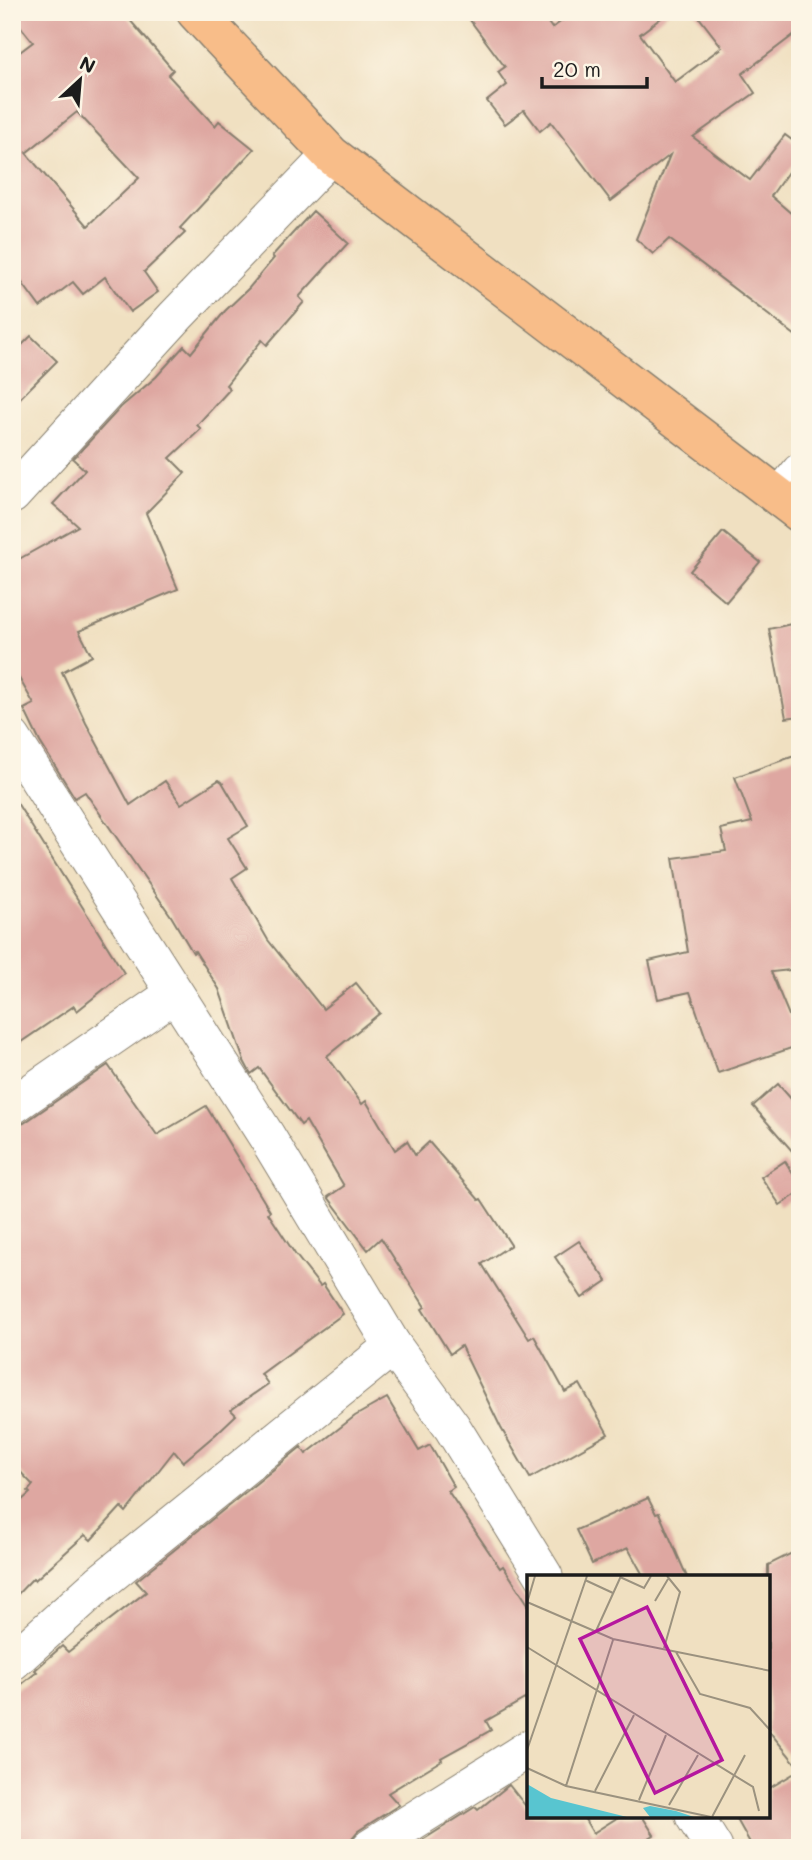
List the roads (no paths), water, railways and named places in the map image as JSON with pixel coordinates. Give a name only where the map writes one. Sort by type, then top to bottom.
[{"type":"highway","points":[[196,12],[331,155],[793,494]]},
{"type":"street","points":[[12,495],[176,316],[331,155]]},
{"type":"street","points":[[12,738],[274,1149],[393,1346],[452,1427],[543,1575]]},
{"type":"street","points":[[12,1107],[174,994]]},
{"type":"street","points":[[12,1662],[100,1583],[393,1346]]},
{"type":"street","points":[[370,1848],[527,1750]]},
{"type":"street","points":[[695,1818],[714,1848]]}]
